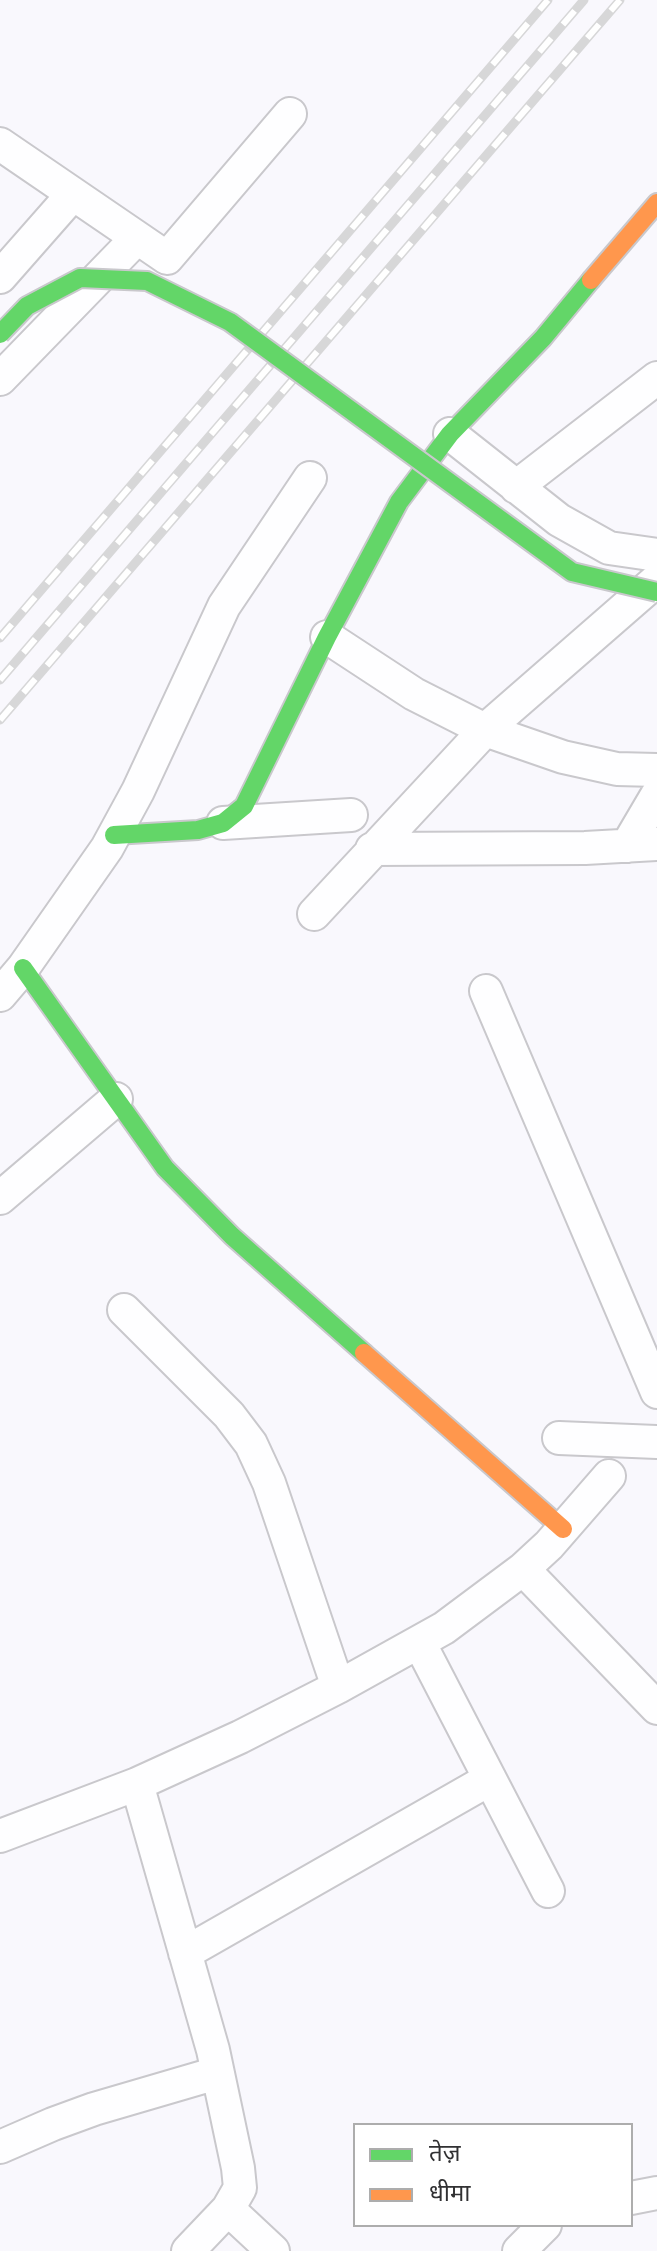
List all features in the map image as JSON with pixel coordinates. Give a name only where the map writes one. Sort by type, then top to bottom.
[{"type":"street","points":[[0,144],[167,258],[290,114]]},
{"type":"street","points":[[0,277],[73,194]]},
{"type":"street","points":[[223,823],[244,806],[327,637],[399,502],[450,434],[543,338],[657,203]]},
{"type":"street","points":[[0,379],[137,238]]},
{"type":"street","points":[[0,334],[27,306],[80,278],[147,281],[230,322],[572,572],[657,592]]},
{"type":"street","points":[[516,487],[657,378]]},
{"type":"street","points":[[450,434],[559,520],[609,548],[657,555]]},
{"type":"street","points":[[0,995],[23,968],[114,835],[138,791],[224,606],[310,478]]},
{"type":"street","points":[[314,914],[485,730],[657,580]]},
{"type":"street","points":[[327,637],[414,694],[485,730],[563,757],[617,769],[657,770]]},
{"type":"street","points":[[372,849],[642,845],[657,795]]},
{"type":"street","points":[[114,835],[198,830],[223,823],[351,815]]},
{"type":"street","points":[[23,968],[165,1168],[232,1236],[563,1529]]},
{"type":"street","points":[[486,991],[657,1392]]},
{"type":"street","points":[[0,1198],[116,1099]]},
{"type":"street","points":[[124,1310],[229,1415],[251,1444],[269,1483],[338,1687]]},
{"type":"street","points":[[559,1438],[657,1442]]},
{"type":"street","points":[[0,1836],[137,1784],[240,1737],[444,1628],[523,1569],[609,1476]]},
{"type":"street","points":[[523,1569],[657,1708]]},
{"type":"street","points":[[419,1642],[548,1891]]},
{"type":"street","points":[[185,1953],[490,1779]]},
{"type":"street","points":[[137,1784],[217,2073],[238,2168],[240,2188],[228,2209],[188,2251]]},
{"type":"street","points":[[0,2147],[94,2109],[217,2073]]},
{"type":"street","points":[[633,2198],[657,2193]]},
{"type":"street","points":[[228,2209],[273,2251]]},
{"type":"street","points":[[519,2251],[543,2227]]},
{"type":"railway","points":[[0,638],[548,0]]},
{"type":"railway","points":[[0,680],[584,0]]},
{"type":"railway","points":[[0,720],[620,0]]},
{"type":"traffic: fast","points":[[0,334],[27,306],[80,278],[147,281],[230,322],[572,572],[657,592]]},
{"type":"traffic: fast","points":[[114,835],[198,830],[223,823],[244,806],[327,637],[399,502],[450,434],[543,338],[591,280]]},
{"type":"traffic: fast","points":[[23,968],[165,1168],[232,1236],[364,1353]]},
{"type":"traffic: slow","points":[[591,280],[657,203]]},
{"type":"traffic: slow","points":[[364,1353],[563,1529]]}]
